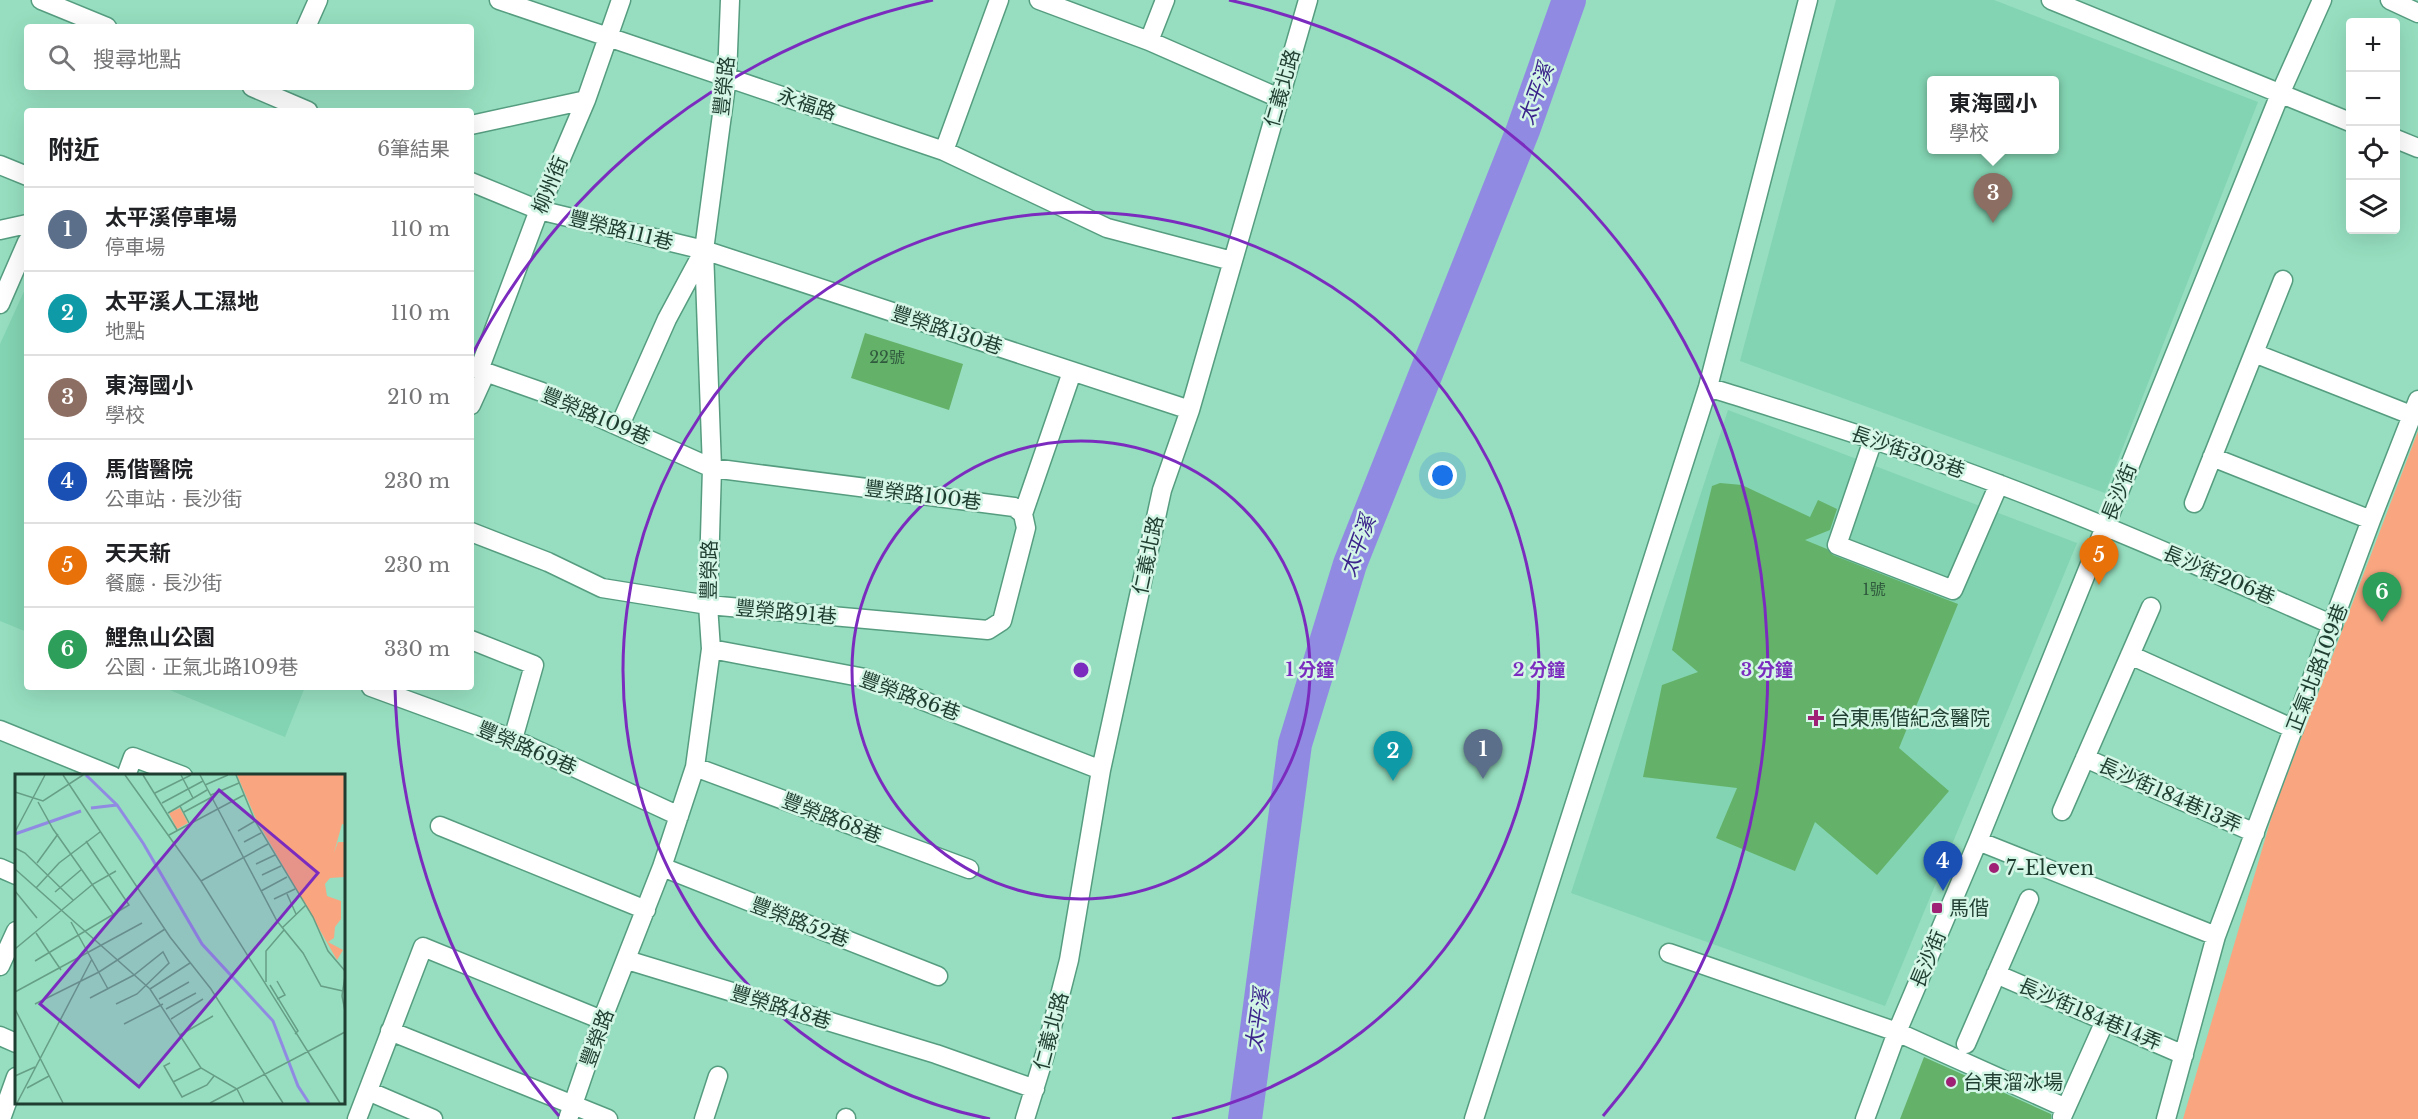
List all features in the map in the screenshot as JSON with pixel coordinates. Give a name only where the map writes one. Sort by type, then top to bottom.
[{"type":"street","points":[[41,0],[100,24]]},
{"type":"street","points":[[307,24],[318,0]]},
{"type":"street","name":"永福路","points":[[499,0],[944,151],[1107,228],[1232,261]]},
{"type":"street","name":"柳州街","points":[[474,392],[479,370],[539,210],[586,100],[621,0]]},
{"type":"street","name":"豐榮路","points":[[570,1112],[602,1020],[662,867],[695,767],[711,649],[708,605],[712,468],[704,250],[727,77],[730,0]]},
{"type":"street","points":[[944,151],[999,0]]},
{"type":"street","points":[[1039,0],[1149,41],[1279,98]]},
{"type":"street","points":[[1149,41],[1165,0]]},
{"type":"street","name":"仁義北路","points":[[1025,1119],[1069,960],[1101,770],[1162,490],[1190,410],[1308,0]]},
{"type":"street","points":[[1474,1119],[1708,387],[1808,0]]},
{"type":"street","points":[[2051,0],[2346,120]]},
{"type":"street","name":"長沙街","points":[[1865,1119],[1898,1032],[1978,841],[2280,94],[2322,0]]},
{"type":"street","points":[[2390,0],[2418,14]]},
{"type":"street","points":[[258,90],[300,108]]},
{"type":"street","points":[[474,124],[586,100]]},
{"type":"street","points":[[2400,141],[2418,148]]},
{"type":"street","points":[[0,165],[24,175]]},
{"type":"street","name":"豐榮路111巷","points":[[474,183],[539,210],[704,250]]},
{"type":"street","points":[[0,230],[24,225]]},
{"type":"street","points":[[0,304],[24,249]]},
{"type":"street","points":[[620,426],[667,319],[704,250]]},
{"type":"street","name":"豐榮路130巷","points":[[704,250],[1190,410]]},
{"type":"street","points":[[2194,503],[2283,280]]},
{"type":"street","points":[[2254,353],[2414,407]]},
{"type":"street","name":"豐榮路109巷","points":[[479,370],[542,392],[712,468]]},
{"type":"street","points":[[1023,514],[1072,372]]},
{"type":"street","name":"長沙街303巷","points":[[1708,387],[1873,440],[1999,484],[2105,525]]},
{"type":"street","name":"正氣北路109巷","points":[[2166,1119],[2216,936],[2414,407]]},
{"type":"street","points":[[1873,440],[1837,545],[1953,591],[1999,484]]},
{"type":"street","points":[[2212,457],[2371,520]]},
{"type":"street","name":"豐榮路100巷","points":[[712,468],[1014,507],[1023,514]]},
{"type":"street","name":"豐榮路91巷","points":[[474,533],[548,562],[602,588],[708,605],[988,630],[1002,621],[1026,528],[1023,514]]},
{"type":"street","name":"長沙街206巷","points":[[2105,525],[2333,624]]},
{"type":"street","points":[[2062,810],[2151,608]]},
{"type":"street","points":[[474,641],[534,665],[513,739]]},
{"type":"street","name":"豐榮路86巷","points":[[711,649],[865,678],[1101,770]]},
{"type":"street","points":[[2130,655],[2294,729]]},
{"type":"street","name":"豐榮路69巷","points":[[379,690],[513,739],[679,816]]},
{"type":"street","points":[[0,730],[108,774]]},
{"type":"street","points":[[127,774],[133,757],[178,774]]},
{"type":"street","name":"長沙街184巷13弄","points":[[2085,758],[2255,833]]},
{"type":"street","name":"豐榮路68巷","points":[[695,767],[969,869]]},
{"type":"street","points":[[440,826],[646,910]]},
{"type":"street","points":[[1978,841],[2216,936]]},
{"type":"street","name":"豐榮路52巷","points":[[662,867],[938,976]]},
{"type":"street","points":[[0,868],[15,875]]},
{"type":"street","points":[[1966,1044],[2029,898]]},
{"type":"street","points":[[0,966],[11,941]]},
{"type":"street","points":[[357,1119],[423,947],[602,1020]]},
{"type":"street","points":[[1669,952],[1898,1032],[2063,1113],[2105,1021]]},
{"type":"street","name":"豐榮路48巷","points":[[627,960],[936,1054],[1035,1089]]},
{"type":"street","name":"長沙街184巷14弄","points":[[1996,974],[2184,1055]]},
{"type":"street","points":[[390,1031],[570,1112],[608,1119]]},
{"type":"street","points":[[0,1036],[15,1043]]},
{"type":"street","points":[[704,1119],[718,1076]]},
{"type":"street","points":[[1,1119],[15,1080]]},
{"type":"street","points":[[368,1091],[433,1119]]},
{"type":"shaded area","points":[[1836,0],[1994,0],[2258,102],[2105,493],[1740,361]]},
{"type":"shaded area","points":[[24,292],[24,631],[0,621],[0,344]]},
{"type":"shaded area","name":"台東馬偕紀念醫院","points":[[1728,410],[2077,543],[1885,1006],[1571,893]]},
{"type":"shaded area","points":[[2418,431],[2418,1119],[2183,1119],[2273,812]]},
{"type":"shaded area","points":[[169,690],[304,690],[285,737]]},
{"type":"building","points":[[865,333],[963,364],[949,410],[851,378]]},
{"type":"building","points":[[1720,483],[1742,485],[1810,517],[1818,500],[1837,509],[1830,530],[1805,540],[1827,549],[1833,555],[1958,604],[1899,748],[1949,791],[1877,875],[1815,822],[1795,871],[1716,838],[1737,788],[1643,777],[1662,685],[1698,672],[1672,650],[1712,486]]},
{"type":"building","name":"台東溜冰場","points":[[1924,1057],[2051,1114],[2051,1119],[1900,1119]]},
{"type":"waterway","name":"太平溪","points":[[1245,1119],[1295,744],[1350,564],[1523,130],[1569,0]]},
{"type":"place","name":"東海國小","points":[[1993,223]]},
{"type":"place","name":"天天新","points":[[2099,585]]},
{"type":"place","name":"鯉魚山公園","points":[[2382,622]]},
{"type":"place","name":"台東馬偕紀念醫院","points":[[1816,718]]},
{"type":"place","name":"太平溪停車場","points":[[1483,779]]},
{"type":"place","name":"太平溪人工濕地","points":[[1393,781]]},
{"type":"place","name":"7-Eleven","points":[[1994,868]]},
{"type":"place","name":"馬偕醫院","points":[[1943,891]]},
{"type":"place","name":"馬偕","points":[[1937,908]]},
{"type":"place","name":"台東溜冰場","points":[[1951,1082]]}]
